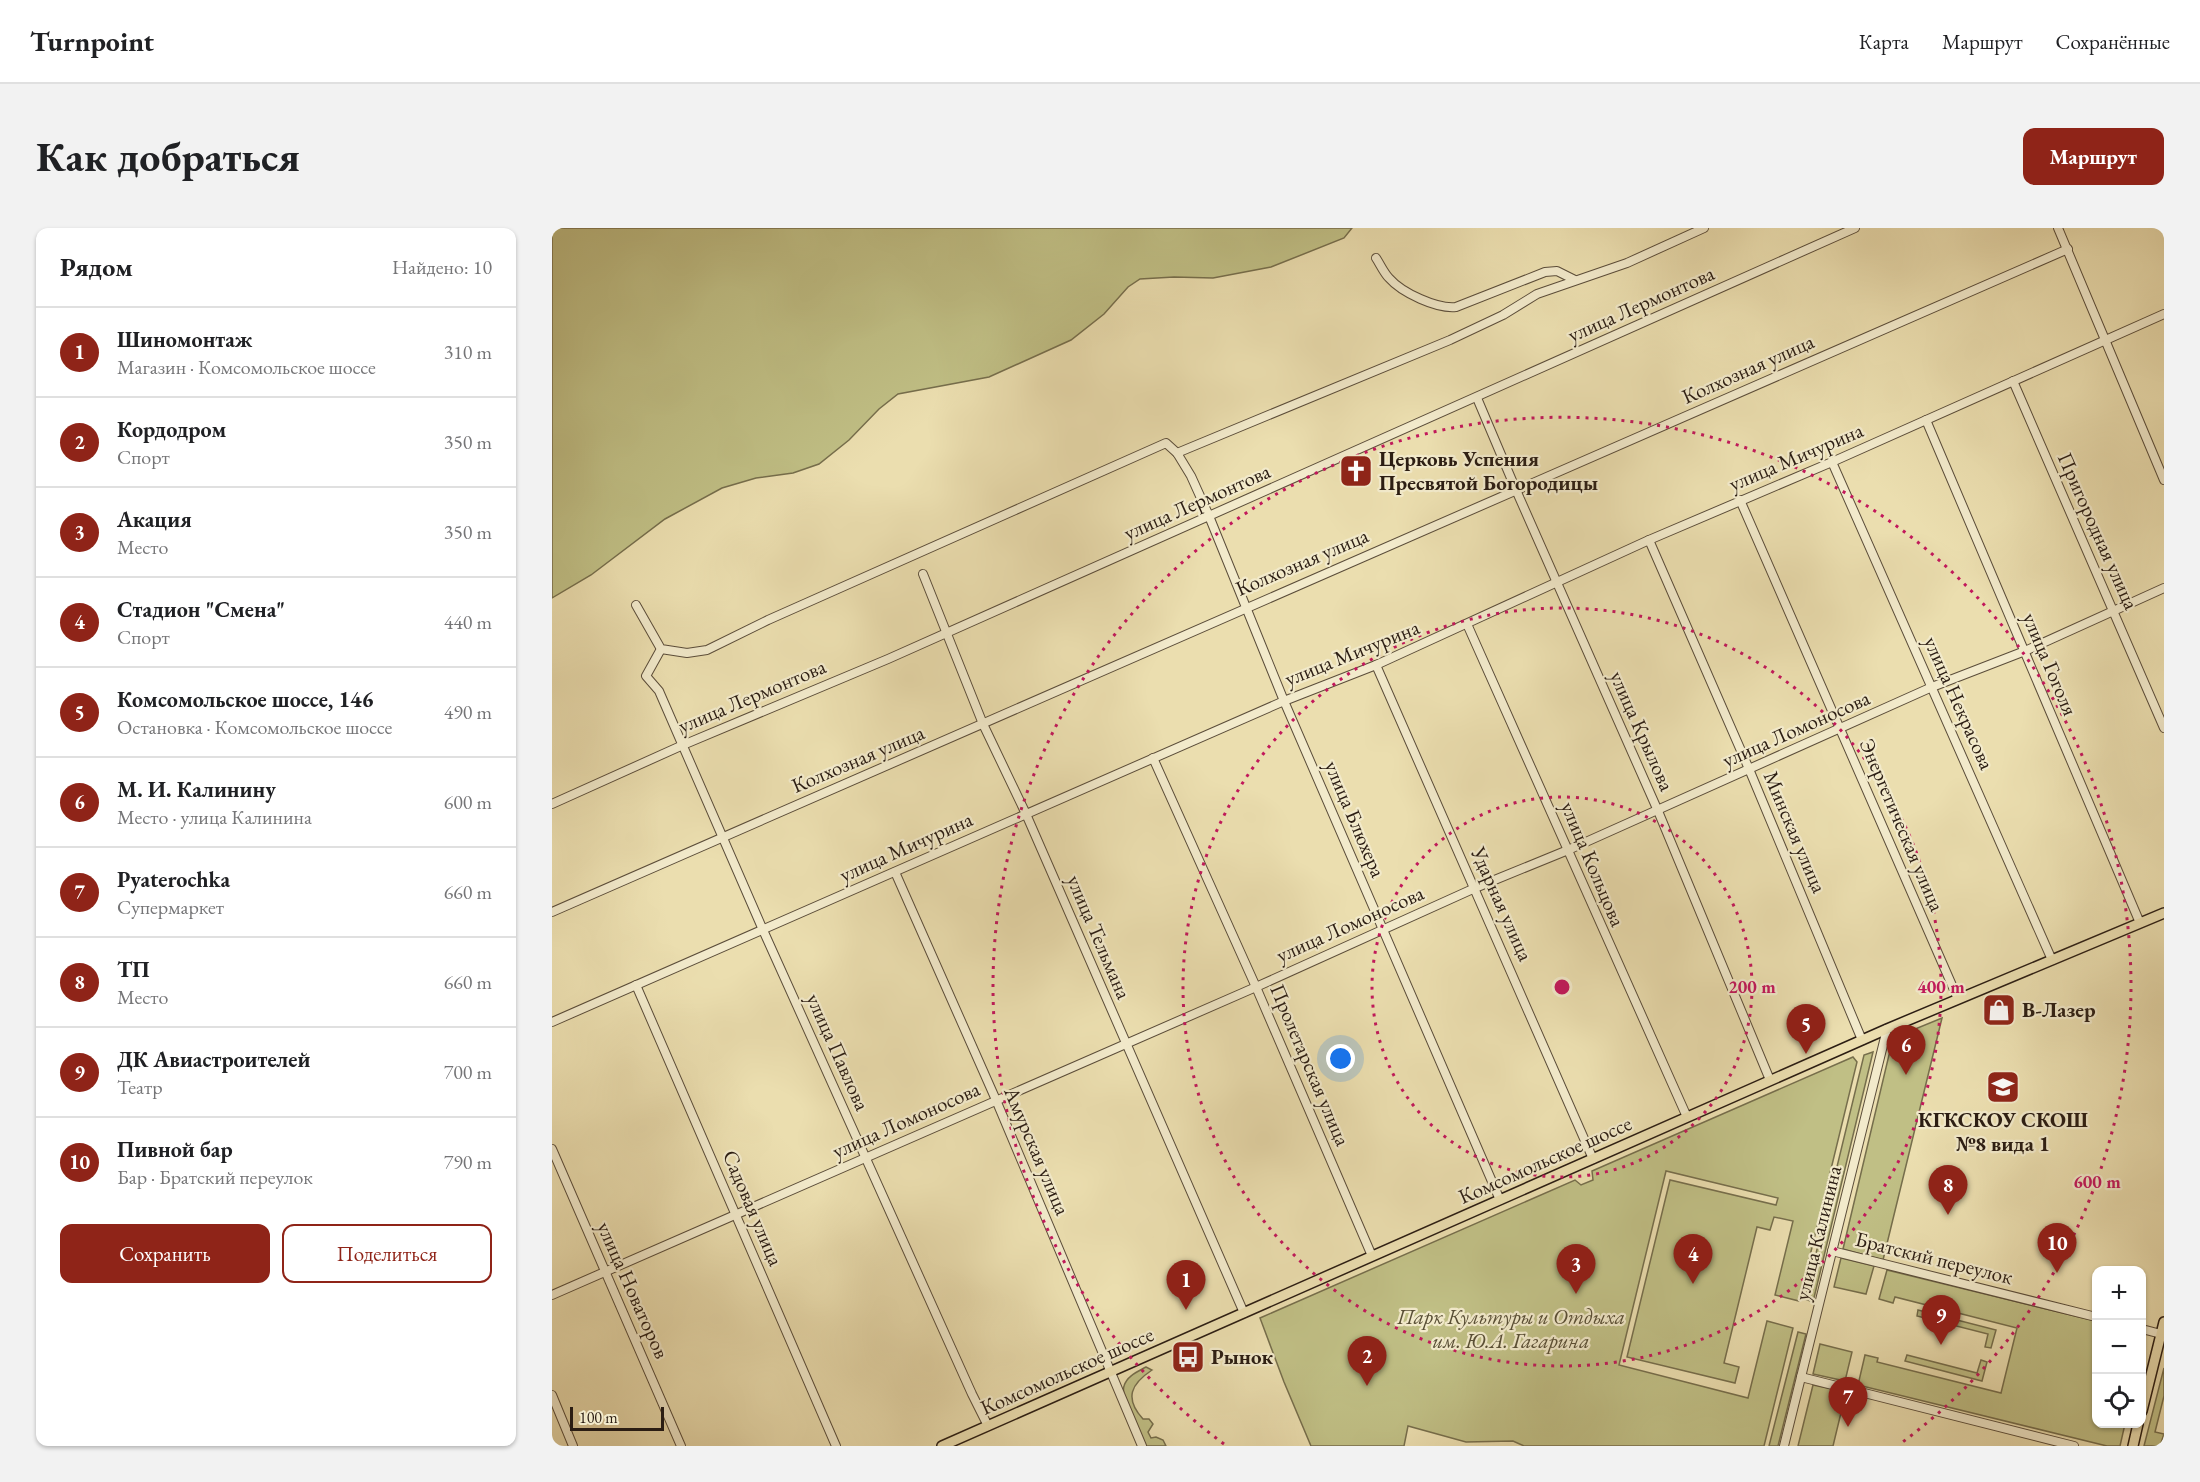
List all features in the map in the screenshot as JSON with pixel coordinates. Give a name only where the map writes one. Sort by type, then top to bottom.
[{"type":"main road","name":"Комсомольское шоссе","points":[[942,1446],[1770,1080],[2164,913]]},
{"type":"main road","points":[[2146,1395],[2164,1322]]},
{"type":"main road","points":[[2133,1446],[2137,1428]]},
{"type":"street","points":[[636,605],[661,649],[687,652],[707,650],[768,620],[1166,442],[1176,453],[1450,340],[1503,315],[1537,294],[1627,263],[1704,228]]},
{"type":"street","name":"улица Лермонтова","points":[[552,804],[683,745],[888,659],[946,631],[1477,398],[1855,228]]},
{"type":"street","points":[[2058,228],[2164,480]]},
{"type":"street","name":"Колхозная улица","points":[[552,912],[1244,607],[2068,249]]},
{"type":"street","points":[[1376,258],[1388,278],[1405,291],[1444,309],[1456,308],[1545,272],[1557,271],[1575,280]]},
{"type":"street","name":"улица Мичурина","points":[[552,1022],[1284,701],[1377,664],[1649,540],[1832,462],[2164,314]]},
{"type":"street","name":"Пригородная улица","points":[[2013,381],[2164,728]]},
{"type":"street","name":"улица Крылова","points":[[1477,398],[1658,811],[1770,1080]]},
{"type":"street","name":"улица Гоголя","points":[[1926,420],[2140,923]]},
{"type":"street","name":"улица Блюхера","points":[[1176,453],[1191,476],[1209,516],[1244,607],[1500,1200]]},
{"type":"street","name":"улица Некрасова","points":[[1832,462],[2052,960]]},
{"type":"street","name":"Энергетическая улица","points":[[1740,500],[1958,999]]},
{"type":"street","name":"Минская улица","points":[[1649,540],[1749,769],[1862,1040]]},
{"type":"street","name":"улица Тельмана","points":[[923,574],[983,724],[1026,814],[1244,1313]]},
{"type":"street","name":"улица Ломоносова","points":[[552,1295],[1256,987],[1475,888],[1658,811],[1932,687],[2025,651],[2164,588]]},
{"type":"street","name":"улица Кольцова","points":[[1467,624],[1687,1117]]},
{"type":"street","name":"улица Павлова","points":[[661,649],[646,676],[659,691],[865,1158],[988,1425]]},
{"type":"street","name":"Ударная улица","points":[[1377,664],[1593,1159]]},
{"type":"street","name":"Пролетарская улица","points":[[1153,758],[1256,987],[1372,1256]]},
{"type":"street","name":"Амурская улица","points":[[895,873],[996,1100],[1142,1446]]},
{"type":"street","name":"Садовая улица","points":[[636,985],[836,1446]]},
{"type":"street","name":"улица Калинина","points":[[1784,1446],[1887,1029]]},
{"type":"street","name":"улица Новаторов","points":[[552,1149],[681,1446]]},
{"type":"street","name":"Братский переулок","points":[[1832,1251],[2092,1316]]},
{"type":"street","points":[[2146,1330],[2161,1334]]},
{"type":"street","points":[[1801,1377],[2074,1446]]},
{"type":"street","points":[[552,1395],[573,1446]]},
{"type":"green space","points":[[552,228],[1352,228],[1344,238],[1271,267],[1213,278],[1140,279],[1128,287],[1104,314],[1071,340],[989,377],[898,394],[879,409],[849,440],[819,464],[793,473],[756,478],[722,488],[665,519],[591,575],[552,598]]},
{"type":"green space","points":[[1942,1018],[1883,1260],[1843,1249],[1893,1038]]},
{"type":"green space","points":[[1873,1052],[1813,1302],[1805,1299],[1864,1055]]},
{"type":"green space","name":"Парк Культуры и Отдыха им. Ю.А. Гагарина","points":[[1853,1057],[1857,1062],[1799,1301],[1775,1295],[1793,1221],[1774,1217],[1770,1230],[1757,1227],[1724,1363],[1739,1367],[1735,1383],[1627,1357],[1670,1180],[1776,1205],[1778,1198],[1666,1171],[1619,1365],[1748,1398],[1767,1321],[1793,1328],[1764,1446],[1524,1446],[1513,1441],[1466,1442],[1408,1426],[1404,1446],[1311,1446],[1260,1318],[1575,1180],[1581,1185],[1593,1180],[1592,1171]]},
{"type":"green space","points":[[1841,1258],[1874,1266],[1866,1294],[1834,1287]]},
{"type":"green space","points":[[1887,1270],[2092,1320],[2092,1428],[2124,1428],[2120,1446],[2107,1446],[1858,1385],[1865,1355],[1878,1358],[1877,1362],[2001,1393],[2017,1328],[1895,1297],[1893,1303],[1879,1299]]},
{"type":"green space","points":[[1918,1310],[1996,1330],[1991,1348],[1985,1347],[1988,1334],[1917,1316]]},
{"type":"green space","points":[[1798,1332],[1806,1334],[1778,1446],[1769,1446]]},
{"type":"green space","points":[[1820,1344],[1852,1352],[1845,1381],[1813,1374]]},
{"type":"green space","points":[[1907,1355],[1977,1373],[1981,1360],[1987,1362],[1982,1381],[1905,1361]]},
{"type":"green space","points":[[1146,1367],[1152,1370],[1135,1386],[1132,1392],[1133,1404],[1143,1419],[1149,1419],[1153,1424],[1148,1432],[1151,1438],[1156,1437],[1163,1440],[1166,1446],[1146,1446],[1125,1399],[1124,1386],[1127,1380]]},
{"type":"green space","points":[[2164,1368],[2164,1396],[2155,1432],[2164,1434],[2160,1446],[2144,1446]]},
{"type":"green space","points":[[1813,1385],[1846,1392],[1833,1446],[1798,1446]]},
{"type":"place","name":"Церковь Успения Пресвятой Богородицы","points":[[1356,471]]},
{"type":"place","name":"В-Лазер","points":[[1999,1010]]},
{"type":"place","name":"Комсомольское шоссе, 146","points":[[1806,1054]]},
{"type":"place","name":"М. И. Калинину","points":[[1906,1075]]},
{"type":"place","name":"КГКСКОУ СКОШ №8 вида 1","points":[[2003,1087]]},
{"type":"place","name":"ТП","points":[[1948,1215]]},
{"type":"place","name":"Пивной бар","points":[[2057,1273]]},
{"type":"place","name":"Стадион \"Смена\"","points":[[1693,1284]]},
{"type":"place","name":"Акация","points":[[1576,1294]]},
{"type":"place","name":"Шиномонтаж","points":[[1186,1310]]},
{"type":"place","name":"ДК Авиастроителей","points":[[1941,1345]]},
{"type":"place","name":"Рынок","points":[[1188,1357]]},
{"type":"place","name":"Кордодром","points":[[1367,1386]]},
{"type":"place","name":"Pyaterochka","points":[[1848,1427]]}]
